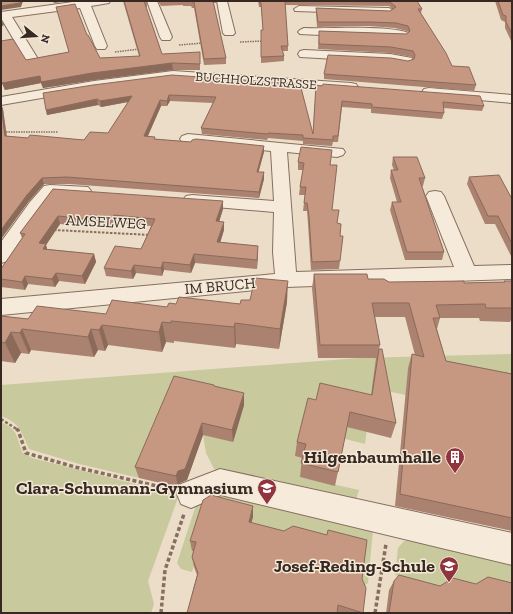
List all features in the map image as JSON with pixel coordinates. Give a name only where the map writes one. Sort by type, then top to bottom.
[{"type":"street","points":[[32,59],[3,15],[105,1]]},
{"type":"street","points":[[152,1],[166,37]]},
{"type":"street","points":[[222,1],[229,33]]},
{"type":"street","points":[[84,3],[101,46]]},
{"type":"street","points":[[297,82],[304,54],[304,32],[298,5],[389,11]]},
{"type":"street","points":[[304,32],[381,33],[402,35]]},
{"type":"street","points":[[304,54],[390,58],[407,61]]},
{"type":"street","name":"BUCHHOLZSTRASSE","points":[[1,101],[94,85],[173,75],[297,82],[366,88]]},
{"type":"street","points":[[412,91],[512,98]]},
{"type":"street","points":[[188,139],[337,152]]},
{"type":"street","points":[[279,147],[283,207],[283,252],[286,280]]},
{"type":"street","points":[[1,256],[50,190],[100,192]]},
{"type":"street","points":[[435,196],[466,273]]},
{"type":"street","points":[[172,198],[283,207]]},
{"type":"street","name":"IM BRUCH","points":[[1,307],[286,280],[512,272]]},
{"type":"street","points":[[191,494],[220,482],[512,549]]},
{"type":"path","points":[[1,132],[58,132]]},
{"type":"path","name":"AMSELWEG","points":[[22,227],[155,235]]},
{"type":"path","points":[[1,419],[18,430],[23,440],[26,453],[75,467],[191,494],[165,570],[161,613]]},
{"type":"path","points":[[374,613],[390,522]]},
{"type":"green space","points":[[512,354],[512,389],[408,368],[406,395],[372,388],[365,444],[345,439],[295,456],[304,459],[300,477],[359,490],[355,503],[214,469],[206,453],[203,435],[244,405],[139,478],[79,464],[29,449],[22,433],[16,425],[7,418],[1,416],[1,385],[359,358]]},
{"type":"green space","points":[[1,422],[14,431],[23,453],[32,458],[179,495],[148,581],[154,604],[151,613],[1,613]]},
{"type":"green space","points":[[219,493],[373,530],[368,583],[359,589],[251,526],[253,517],[192,550],[198,552],[192,572],[181,569],[177,563],[197,502]]},
{"type":"green space","points":[[415,540],[512,564],[512,594],[440,591],[411,579],[395,575],[398,548],[404,541]]},
{"type":"building","points":[[1,1],[21,1],[20,3],[1,6]]},
{"type":"building","points":[[124,1],[144,1],[162,54],[200,52],[200,64],[172,63],[92,73],[41,82],[40,76],[2,83],[1,41],[13,39],[26,60],[69,52],[56,7],[75,4],[87,35],[100,58],[140,56]]},
{"type":"building","points":[[191,1],[213,1],[226,58],[204,59],[194,2]]},
{"type":"building","points":[[259,1],[285,1],[288,46],[281,46],[284,56],[261,57],[261,30],[263,30],[261,3]]},
{"type":"building","points":[[314,1],[417,1],[422,9],[418,9],[446,53],[452,66],[469,67],[476,85],[324,74],[328,55],[391,58],[408,61],[414,59],[415,55],[413,51],[391,47],[319,44],[319,31],[407,34],[410,31],[408,26],[396,23],[318,22],[316,8],[390,11],[396,7],[390,2]]},
{"type":"building","points":[[498,1],[512,1],[512,34],[506,22],[506,16],[503,15]]},
{"type":"building","points":[[172,75],[300,84],[313,134],[316,85],[322,86],[323,84],[480,96],[484,106],[443,102],[444,113],[372,107],[372,104],[342,101],[338,136],[333,136],[333,140],[303,138],[303,135],[267,134],[201,128],[216,97],[169,95],[167,101],[160,100],[144,136],[155,137],[154,139],[191,142],[192,140],[196,139],[264,146],[257,172],[264,172],[259,192],[67,177],[42,178],[27,195],[1,230],[1,105],[5,136],[28,138],[30,135],[84,140],[90,132],[108,133],[132,96],[100,101],[97,99],[46,110],[43,93]]},
{"type":"building","points":[[301,147],[332,150],[330,165],[337,165],[332,210],[339,210],[337,223],[341,224],[340,236],[343,236],[340,261],[312,262],[309,216],[307,203],[304,203],[306,187],[300,187],[304,163],[298,162]]},
{"type":"building","points":[[393,157],[417,157],[425,178],[419,178],[444,252],[407,252],[392,202],[401,202],[391,170],[398,170]]},
{"type":"building","points":[[499,175],[512,199],[512,244],[498,216],[488,216],[469,177]]},
{"type":"building","points":[[53,189],[223,201],[216,221],[224,222],[217,242],[258,246],[257,260],[194,254],[190,265],[163,262],[161,268],[134,265],[131,271],[104,268],[115,246],[141,249],[155,219],[114,215],[113,217],[90,215],[88,219],[58,216],[39,243],[46,244],[43,249],[94,254],[82,276],[56,273],[52,279],[25,276],[22,282],[1,279],[1,269],[25,234],[20,233]]},
{"type":"building","points":[[314,274],[367,274],[368,279],[384,279],[389,282],[464,281],[464,283],[512,281],[512,308],[486,308],[485,304],[436,305],[440,318],[433,318],[446,361],[512,374],[512,518],[400,494],[412,354],[424,357],[409,303],[372,303],[380,345],[320,345]]},
{"type":"building","points":[[255,278],[288,281],[280,329],[235,323],[234,327],[171,321],[171,323],[162,322],[159,332],[102,325],[99,330],[91,329],[88,337],[22,329],[20,333],[11,332],[5,343],[1,342],[1,316],[28,319],[37,306],[106,314],[112,300],[167,307],[169,303],[176,304],[179,297],[240,304],[241,300],[250,300]]},
{"type":"building","points":[[379,349],[382,349],[396,423],[350,412],[338,472],[301,463],[306,444],[297,442],[308,398],[316,400],[320,383],[372,395]]},
{"type":"building","points":[[174,376],[244,393],[232,430],[202,423],[185,469],[178,471],[176,476],[135,467]]},
{"type":"building","points":[[211,495],[253,506],[249,522],[284,531],[293,526],[327,535],[328,530],[367,540],[362,579],[366,588],[363,613],[338,605],[337,613],[187,613],[198,573],[192,557],[196,542],[190,541],[203,500]]},
{"type":"building","points":[[399,575],[440,586],[453,578],[476,584],[488,577],[512,583],[512,613],[389,613],[394,581]]},
{"type":"place","name":"Hilgenbaumhalle","points":[[455,474]]},
{"type":"place","name":"Clara-Schumann-Gymnasium","points":[[267,505]]},
{"type":"place","name":"Josef-Reding-Schule","points":[[449,583]]}]
